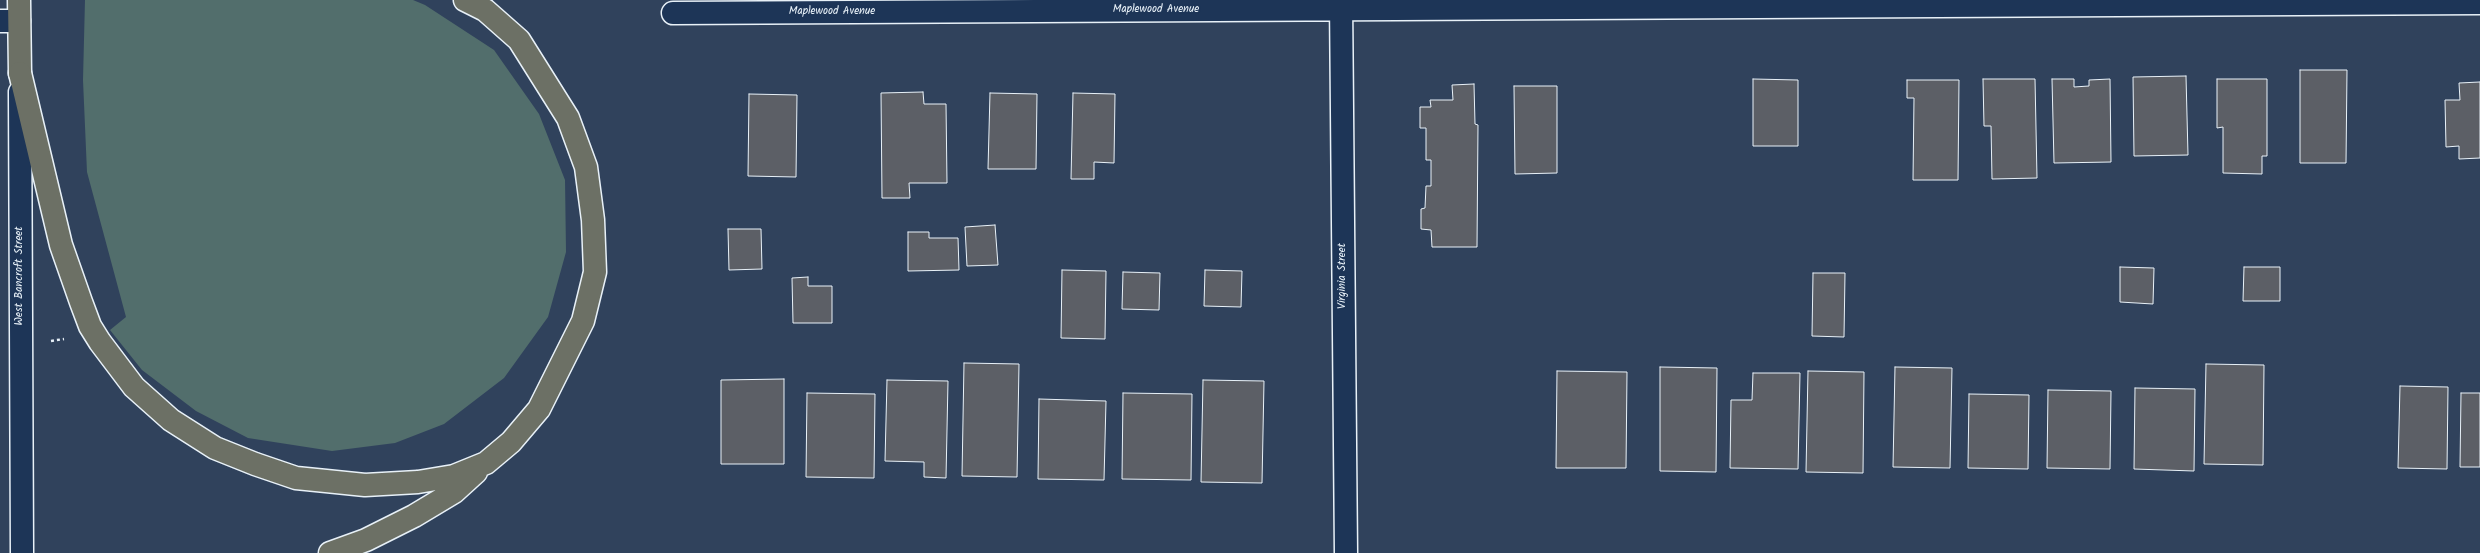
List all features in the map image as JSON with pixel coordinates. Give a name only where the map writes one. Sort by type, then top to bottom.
[{"type":"main road","name":"West Bancroft Street","points":[[19,0],[10,21],[20,73]]},
{"type":"main road","points":[[330,553],[366,540],[434,505],[454,492],[511,442],[540,409],[583,321],[595,272],[594,220],[586,167],[568,118],[519,40],[485,10],[466,0]]},
{"type":"main road","points":[[20,73],[61,244],[90,326],[114,362],[134,387],[171,420],[215,448],[296,478],[365,485],[394,484],[454,476],[486,463]]},
{"type":"street","name":"Maplewood Avenue","points":[[673,13],[1341,5],[2480,3]]},
{"type":"street","name":"Virginia Street","points":[[1341,5],[1346,553]]},
{"type":"street","name":"West Bancroft Street","points":[[20,73],[22,553]]},
{"type":"path","points":[[48,341],[66,339]]},
{"type":"green space","points":[[85,0],[413,0],[425,5],[494,50],[539,114],[565,180],[566,252],[548,317],[504,378],[444,424],[395,443],[332,451],[248,438],[196,411],[142,370],[110,330],[126,317],[87,172],[83,80]]},
{"type":"building","points":[[2300,70],[2347,70],[2346,163],[2300,163]]},
{"type":"building","points":[[2186,76],[2188,155],[2134,156],[2133,77]]},
{"type":"building","points":[[1753,79],[1798,80],[1798,146],[1753,146]]},
{"type":"building","points":[[1983,79],[2035,79],[2037,178],[1992,179],[1991,126],[1984,126]]},
{"type":"building","points":[[2052,79],[2074,79],[2074,87],[2089,86],[2089,80],[2110,79],[2111,162],[2054,163]]},
{"type":"building","points":[[2217,79],[2267,79],[2267,156],[2262,156],[2262,174],[2223,173],[2223,127],[2217,128]]},
{"type":"building","points":[[1907,80],[1959,80],[1958,180],[1913,180],[1914,98],[1907,98]]},
{"type":"building","points":[[2480,82],[2480,158],[2459,159],[2459,146],[2446,147],[2445,100],[2460,100],[2459,83]]},
{"type":"building","points":[[1474,84],[1475,124],[1478,125],[1477,247],[1432,247],[1431,230],[1421,229],[1421,209],[1425,208],[1426,186],[1431,186],[1431,160],[1426,160],[1426,128],[1420,128],[1420,107],[1431,107],[1430,100],[1453,100],[1452,85]]},
{"type":"building","points":[[1514,86],[1557,86],[1557,173],[1515,174]]},
{"type":"building","points":[[923,92],[924,104],[946,104],[947,183],[909,183],[910,198],[882,198],[881,93]]},
{"type":"building","points":[[990,93],[1037,94],[1036,169],[988,169]]},
{"type":"building","points":[[1073,93],[1115,94],[1114,163],[1094,162],[1094,179],[1071,179]]},
{"type":"building","points":[[749,94],[797,95],[796,177],[748,176]]},
{"type":"building","points":[[995,225],[998,265],[967,266],[965,227]]},
{"type":"building","points":[[728,229],[761,229],[762,269],[729,270]]},
{"type":"building","points":[[908,232],[929,232],[929,238],[958,238],[959,270],[908,271]]},
{"type":"building","points":[[2120,267],[2154,268],[2153,304],[2120,302]]},
{"type":"building","points":[[2244,267],[2280,267],[2280,301],[2243,301]]},
{"type":"building","points":[[1062,270],[1106,271],[1105,339],[1061,338]]},
{"type":"building","points":[[1205,270],[1242,271],[1241,307],[1204,306]]},
{"type":"building","points":[[1123,272],[1160,273],[1159,310],[1122,309]]},
{"type":"building","points":[[1813,273],[1845,273],[1844,337],[1812,336]]},
{"type":"building","points":[[808,277],[808,286],[832,286],[832,323],[793,323],[792,278]]},
{"type":"building","points":[[964,363],[1019,364],[1017,477],[962,476]]},
{"type":"building","points":[[2206,364],[2264,365],[2263,465],[2204,464]]},
{"type":"building","points":[[1660,367],[1717,368],[1716,472],[1660,471]]},
{"type":"building","points":[[1895,367],[1952,368],[1950,468],[1893,467]]},
{"type":"building","points":[[1557,371],[1627,372],[1626,468],[1556,468]]},
{"type":"building","points":[[1808,371],[1864,372],[1863,473],[1806,472]]},
{"type":"building","points":[[1753,373],[1800,373],[1798,469],[1730,468],[1731,400],[1752,400]]},
{"type":"building","points":[[784,379],[784,464],[721,464],[721,380]]},
{"type":"building","points":[[887,380],[948,381],[946,478],[924,477],[924,462],[885,461]]},
{"type":"building","points":[[1203,380],[1264,381],[1262,483],[1201,482]]},
{"type":"building","points":[[2400,386],[2448,387],[2447,469],[2398,468]]},
{"type":"building","points":[[2135,388],[2195,389],[2194,471],[2134,469]]},
{"type":"building","points":[[2048,390],[2111,391],[2110,469],[2047,468]]},
{"type":"building","points":[[807,393],[875,394],[874,478],[806,477]]},
{"type":"building","points":[[1123,393],[1192,394],[1191,480],[1122,479]]},
{"type":"building","points":[[2461,393],[2480,393],[2480,467],[2460,467]]},
{"type":"building","points":[[1969,394],[2029,395],[2028,469],[1968,468]]},
{"type":"building","points":[[1039,399],[1106,401],[1104,480],[1038,479]]}]
